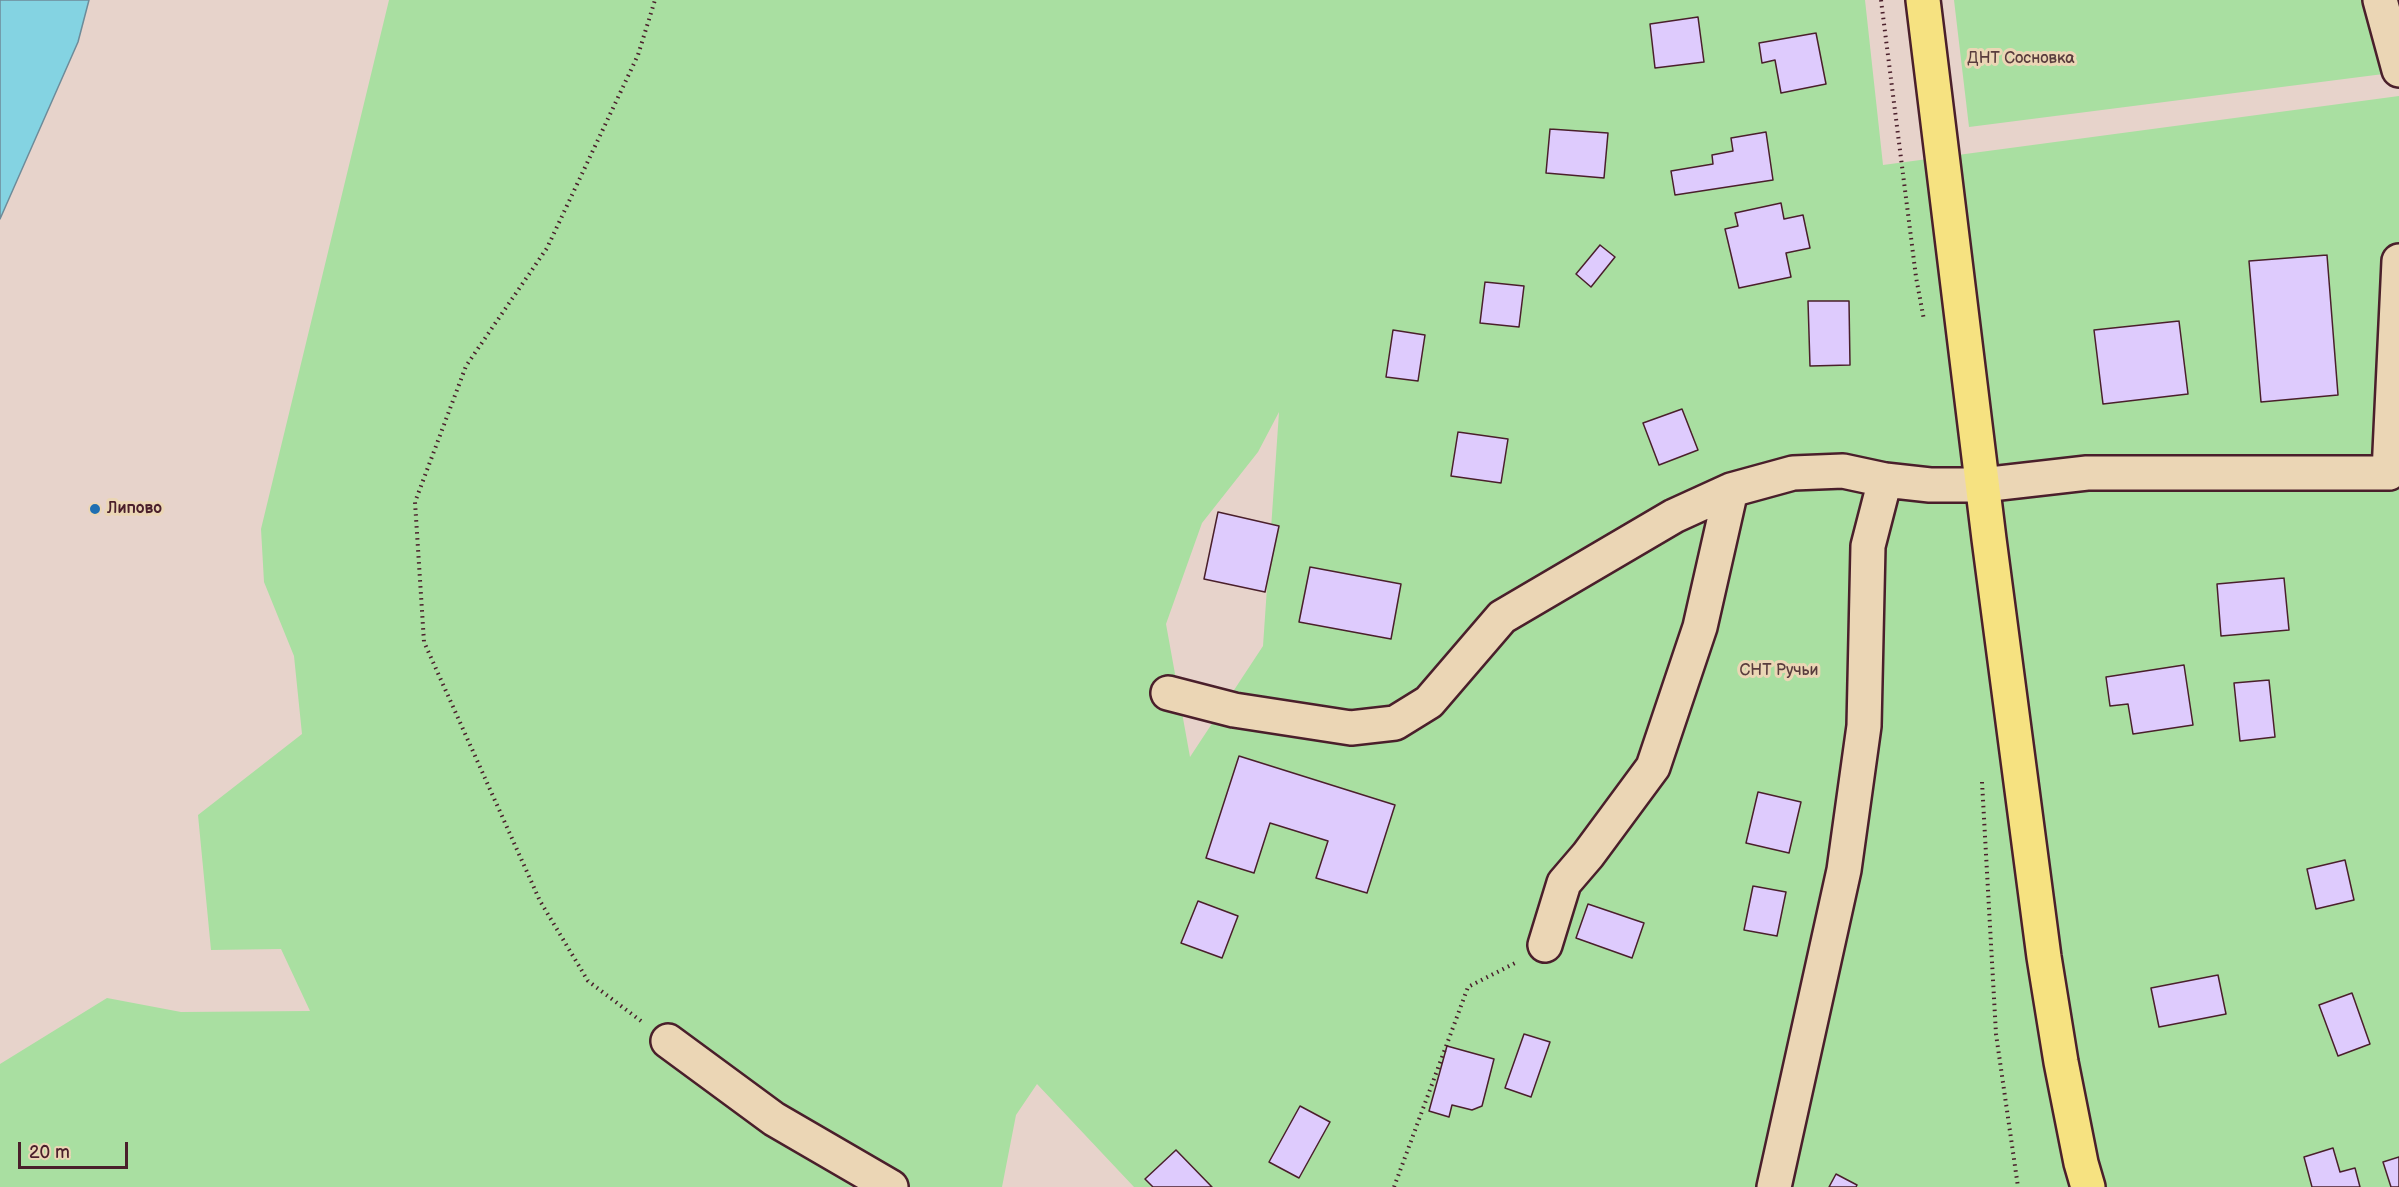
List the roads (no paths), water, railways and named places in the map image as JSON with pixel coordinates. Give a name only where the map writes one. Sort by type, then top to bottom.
[{"type":"main road","points":[[1923,0],[1982,485],[2044,957],[2061,1062],[2088,1187]]},
{"type":"street","points":[[2380,0],[2399,70]]},
{"type":"street","points":[[1168,693],[1234,710],[1351,728],[1395,723],[1429,702],[1502,617],[1674,516],[1731,490],[1793,473],[1843,471],[1885,480],[1930,485],[1982,485],[2087,473],[2389,473],[2399,261]]},
{"type":"street","points":[[1774,1187],[1844,870],[1864,726],[1868,546],[1885,480]]},
{"type":"street","points":[[1545,945],[1564,884],[1653,767],[1700,627],[1731,490]]},
{"type":"street","points":[[668,1041],[774,1119],[891,1187]]},
{"type":"water","points":[[0,0],[89,0],[78,42],[0,219]]},
{"type":"place","name":"Липово","points":[[95,509]]},
{"type":"park label","name":"ДНТ Сосновка","points":[[2021,59]]},
{"type":"park label","name":"СНТ Ручьи","points":[[1779,671]]}]
